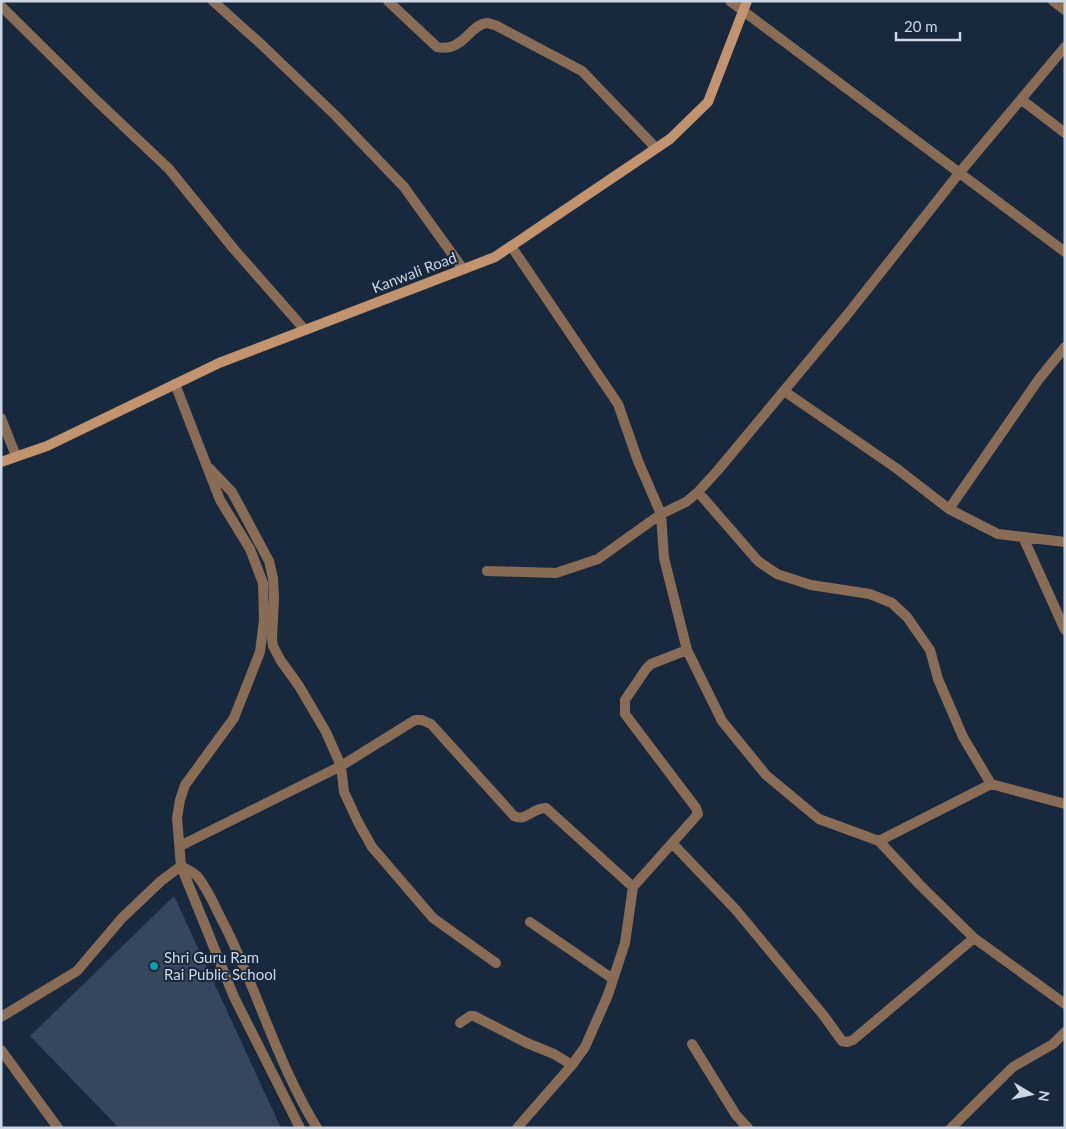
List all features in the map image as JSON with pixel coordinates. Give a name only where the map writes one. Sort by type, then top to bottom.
[{"type":"street","points":[[213,1],[335,115],[404,187],[463,269]]},
{"type":"street","points":[[388,1],[437,47],[445,49],[456,45],[480,26],[487,23],[495,25],[582,71],[656,148]]},
{"type":"street","points":[[730,1],[745,6],[1065,252]]},
{"type":"street","points":[[1053,1],[1065,10]]},
{"type":"street","points":[[1,6],[169,169],[233,248],[304,330]]},
{"type":"street","name":"Kanwali Road","points":[[1,462],[47,446],[219,363],[495,257],[670,138],[708,102],[745,6]]},
{"type":"street","points":[[487,571],[556,574],[598,559],[661,514],[686,502],[698,492],[848,315],[960,172],[1065,47]]},
{"type":"street","points":[[1022,100],[1065,134]]},
{"type":"street","points":[[510,246],[618,404],[638,461],[661,514],[664,558],[687,650],[722,721],[766,775],[819,819],[879,840],[920,885],[974,938],[1065,1004]]},
{"type":"street","points":[[949,509],[1039,379],[1065,347]]},
{"type":"street","points":[[175,384],[220,500],[250,549],[263,583],[264,620],[260,652],[234,718],[185,785],[177,818],[181,866],[234,997],[300,1128]]},
{"type":"street","points":[[784,391],[896,468],[949,509],[998,534],[1065,542]]},
{"type":"street","points":[[1,418],[16,456]]},
{"type":"street","points":[[206,466],[232,492],[269,561],[273,578],[274,598],[273,646],[280,661],[299,686],[326,732],[341,766],[344,792],[372,847],[433,918],[496,963]]},
{"type":"street","points":[[698,492],[758,561],[777,574],[812,585],[870,594],[892,602],[907,617],[930,650],[938,679],[963,737],[991,784]]},
{"type":"street","points":[[1023,537],[1065,630]]},
{"type":"street","points":[[517,1128],[572,1065],[585,1047],[608,995],[625,943],[633,887],[698,814],[696,808],[625,714],[624,708],[625,700],[651,664],[687,650]]},
{"type":"street","points":[[180,846],[341,766],[415,720],[422,720],[431,724],[514,816],[519,819],[524,818],[536,809],[546,808],[633,887]]},
{"type":"street","points":[[879,840],[991,784],[1065,804]]},
{"type":"street","points":[[672,843],[736,910],[842,1040],[847,1042],[853,1040],[974,938]]},
{"type":"street","points":[[1,1017],[77,971],[122,918],[161,880],[181,866]]},
{"type":"street","points":[[181,866],[196,874],[208,893],[237,952],[301,1100],[317,1128]]},
{"type":"street","points":[[530,922],[613,979]]},
{"type":"street","points":[[460,1023],[470,1016],[474,1016],[527,1043],[554,1054],[572,1065]]},
{"type":"street","points":[[951,1128],[1013,1067],[1052,1044],[1065,1032]]},
{"type":"street","points":[[692,1044],[736,1115],[748,1128]]},
{"type":"street","points":[[1,1050],[58,1128]]},
{"type":"building","name":"Shri Guru Ram Rai Public School","points":[[174,896],[281,1128],[119,1128],[30,1036]]},
{"type":"place","name":"Shri Guru Ram Rai Public School","points":[[154,966]]}]
